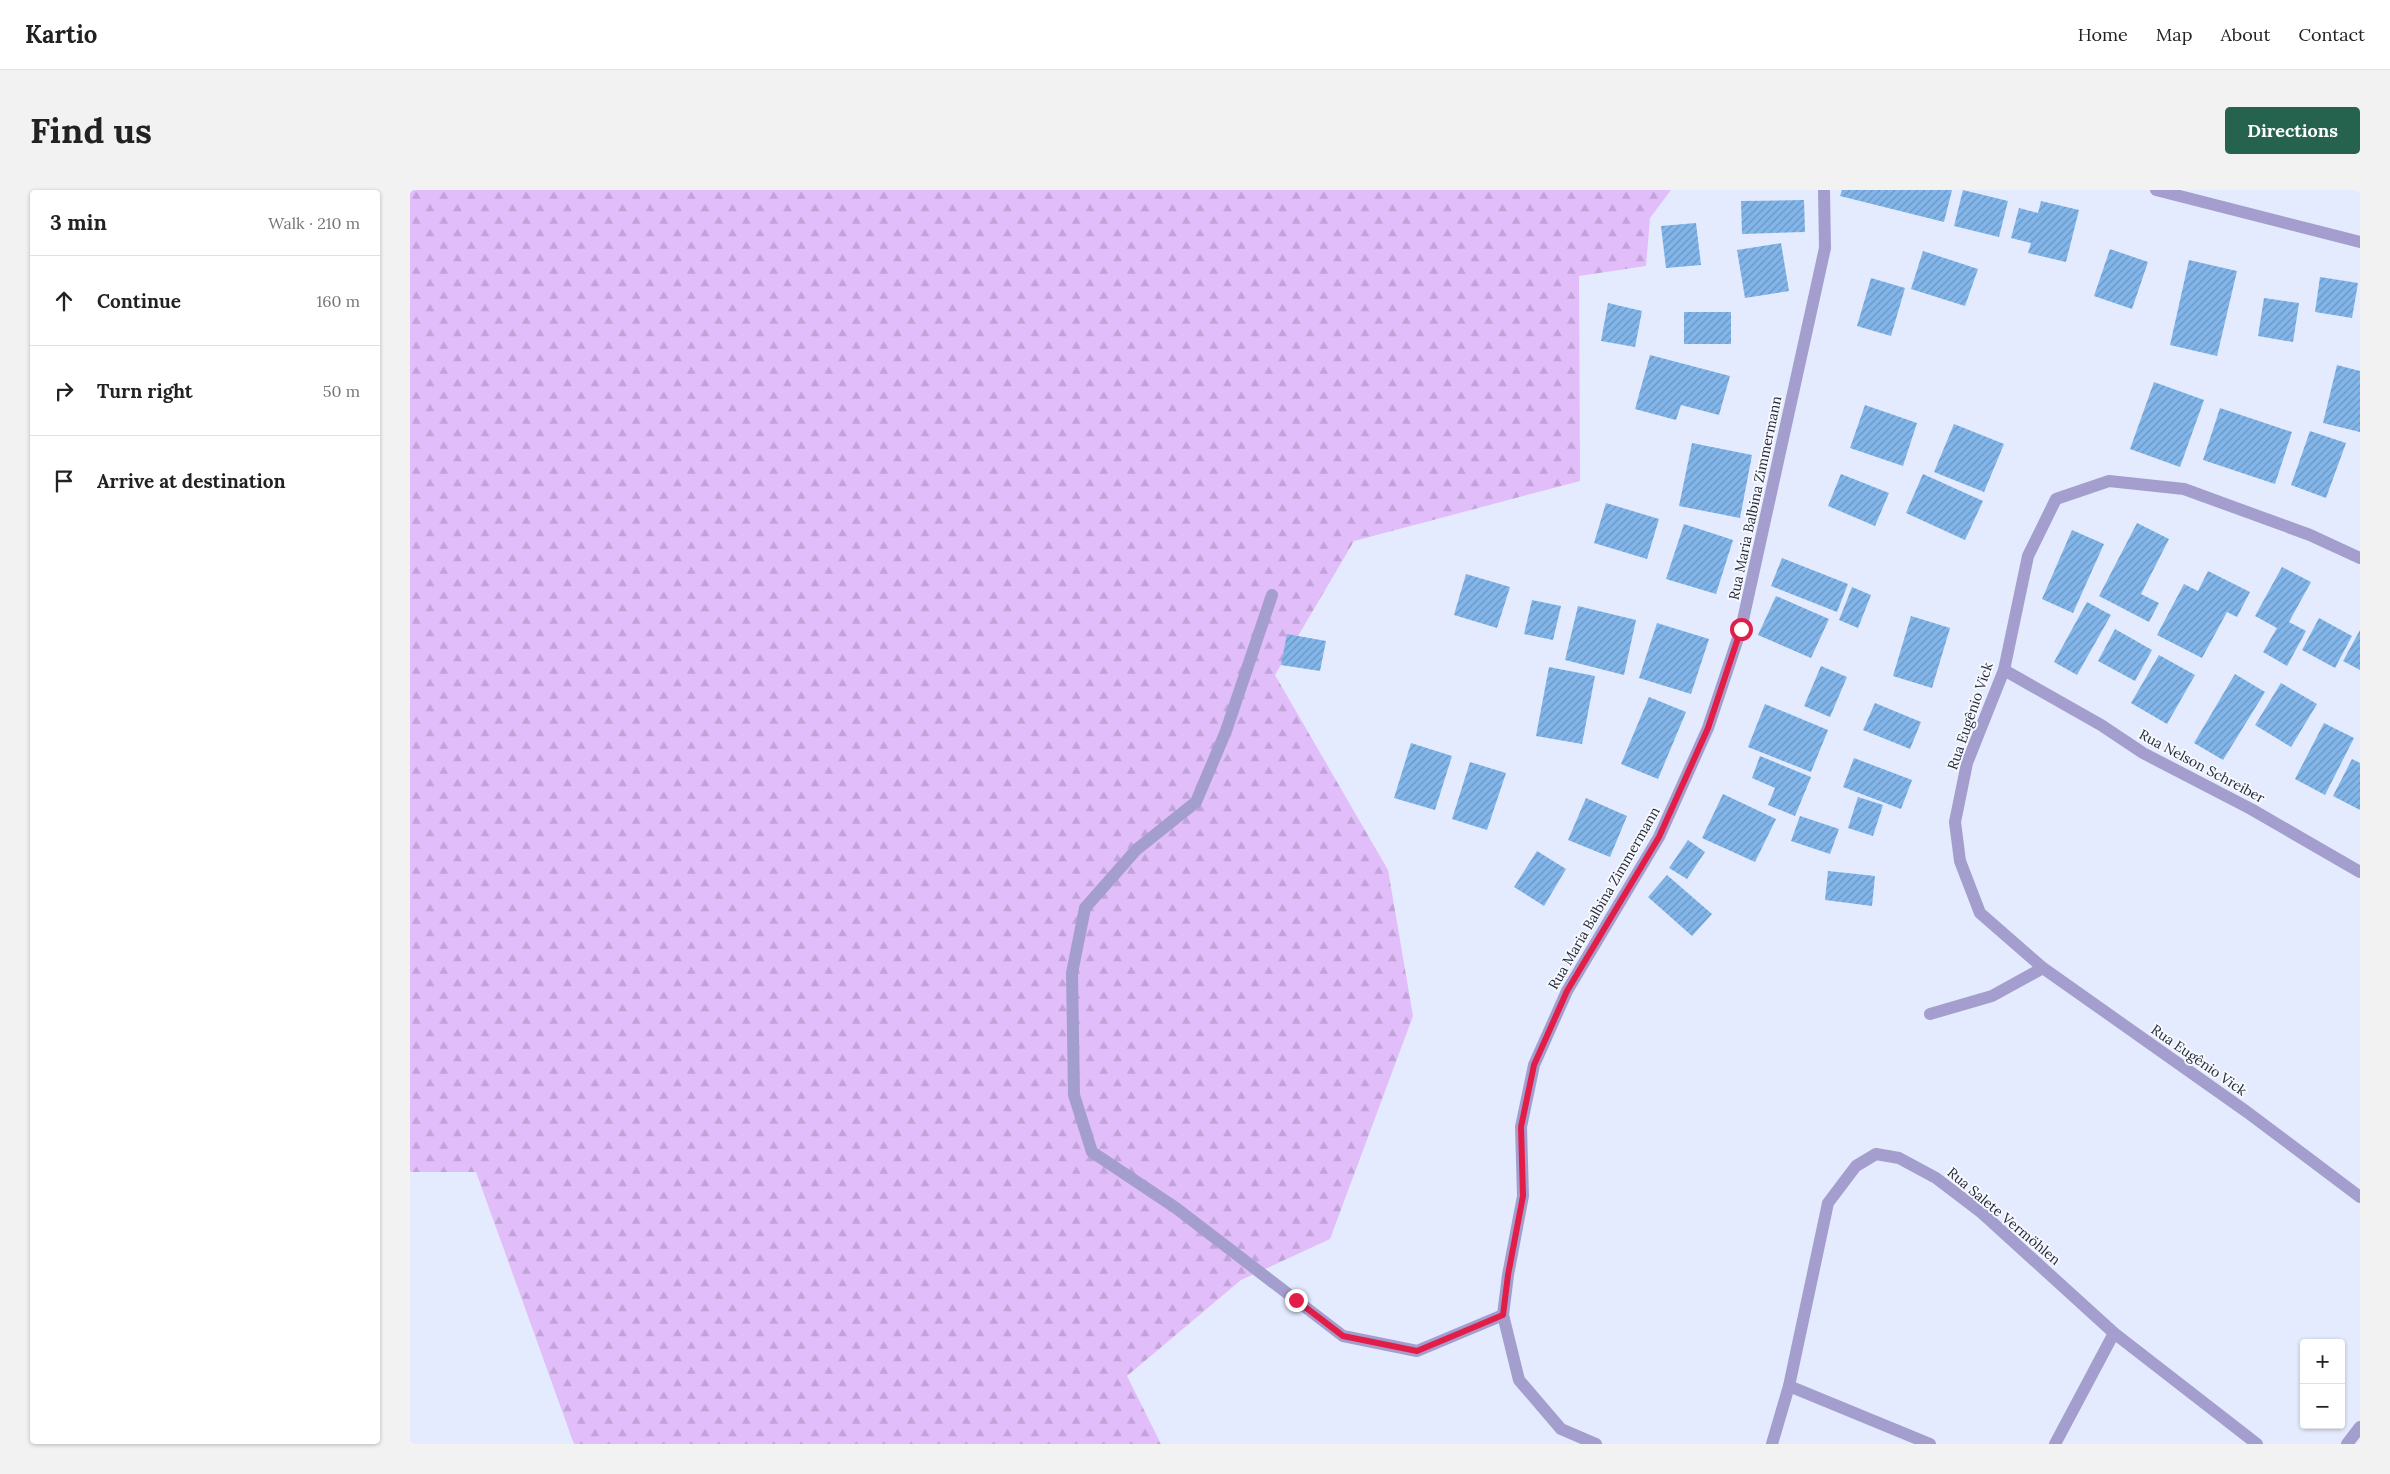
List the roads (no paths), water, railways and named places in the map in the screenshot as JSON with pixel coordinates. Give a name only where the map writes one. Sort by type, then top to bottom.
[{"type":"street","name":"Rua Maria Balbina Zimmermann","points":[[1596,1444],[1561,1429],[1519,1380],[1503,1315],[1508,1275],[1523,1196],[1521,1127],[1534,1065],[1567,991],[1659,837],[1708,728],[1741,629],[1825,248],[1824,190]]},
{"type":"street","points":[[2156,190],[2360,242]]},
{"type":"street","name":"Rua Eugênio Vick","points":[[2360,558],[2310,534],[2184,489],[2109,481],[2056,499],[2028,556],[2004,670],[1967,763],[1955,822],[1960,861],[1980,913],[2043,968],[2248,1112],[2360,1197]]},
{"type":"street","points":[[1272,595],[1226,731],[1196,802],[1136,850],[1086,908],[1072,973],[1074,1096],[1092,1152],[1176,1208],[1343,1336],[1417,1351],[1503,1315]]},
{"type":"street","name":"Rua Nelson Schreiber","points":[[2004,670],[2101,725],[2143,753],[2251,809],[2360,872]]},
{"type":"street","points":[[1930,1014],[1992,996],[2043,968]]},
{"type":"street","name":"Rua Salete Vermöhlen","points":[[1772,1444],[1789,1386],[1828,1204],[1856,1166],[1876,1154],[1899,1158],[1944,1184],[2004,1233],[2114,1334],[2257,1444]]},
{"type":"street","points":[[2055,1444],[2114,1334]]},
{"type":"street","points":[[1789,1386],[1930,1444]]},
{"type":"street","points":[[2347,1444],[2360,1427]]}]
